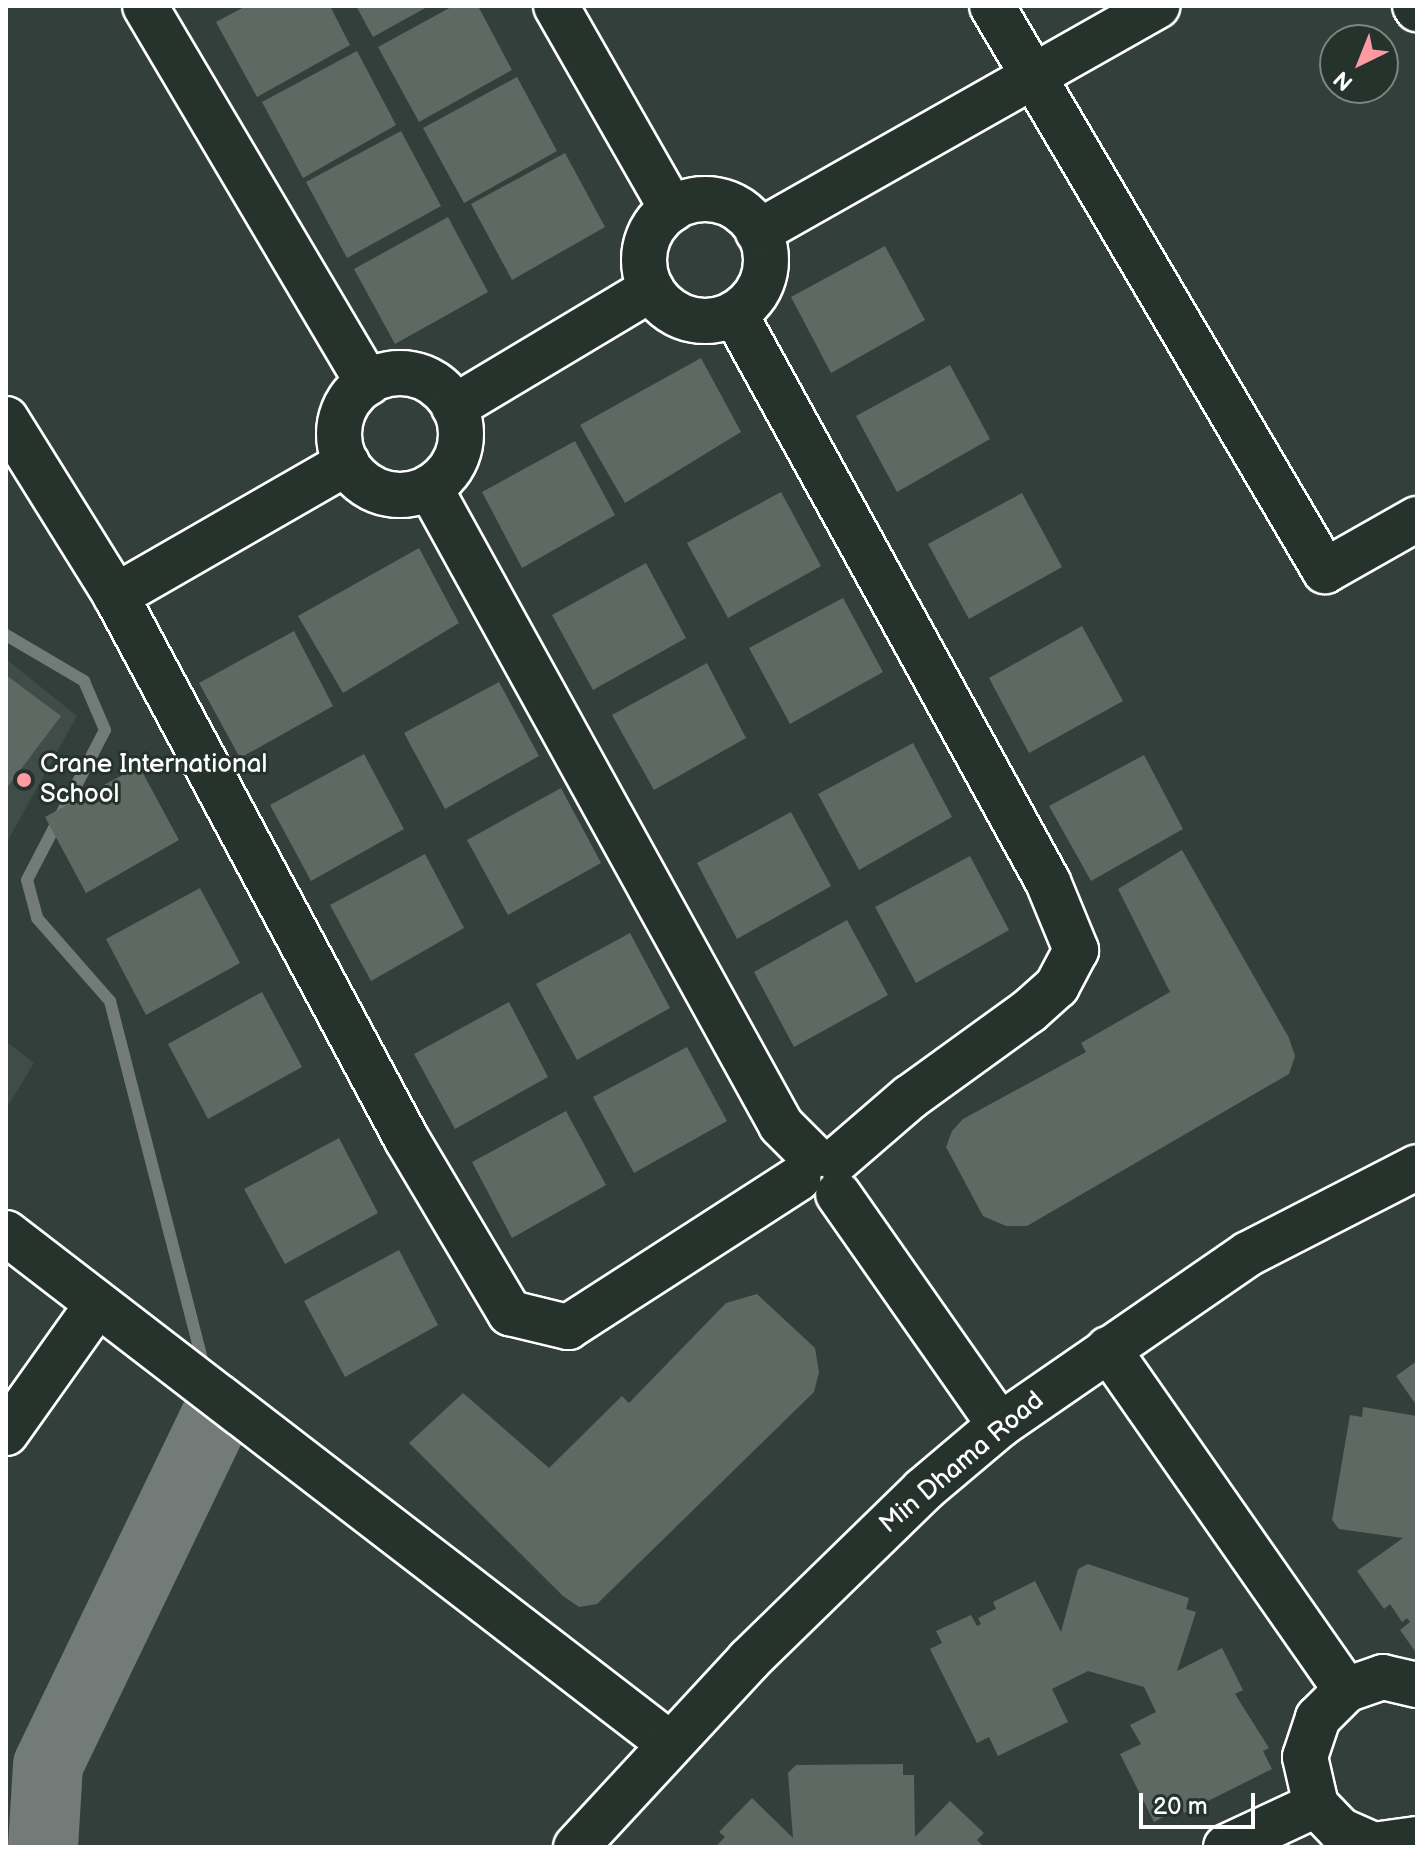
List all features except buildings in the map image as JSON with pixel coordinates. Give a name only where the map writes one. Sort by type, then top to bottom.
[{"type":"street","points":[[145,6],[368,383]]},
{"type":"street","points":[[556,6],[672,209]]},
{"type":"street","points":[[992,6],[1032,81],[1325,571],[1417,519]]},
{"type":"street","points":[[758,232],[1032,81],[1158,6]]},
{"type":"street","points":[[696,200],[717,200],[737,208],[758,232],[766,262],[762,282],[735,314],[716,320],[679,315],[651,289],[644,252],[655,226],[672,209],[696,200]]},
{"type":"street","points":[[454,407],[651,289]]},
{"type":"street","points":[[6,419],[116,596],[399,1125],[510,1313],[568,1327],[821,1172],[910,1097],[1029,1011],[1057,986],[1076,950],[1048,882],[735,314]]},
{"type":"street","points":[[391,374],[412,374],[432,382],[454,407],[461,436],[457,457],[430,488],[393,495],[359,479],[347,463],[340,426],[351,400],[368,383],[391,374]]},
{"type":"street","points":[[116,596],[347,463]]},
{"type":"street","points":[[430,488],[781,1125],[821,1172],[1000,1425]]},
{"type":"street","name":"Min Dhama Road","points":[[576,1847],[670,1744],[923,1490],[1000,1425],[1248,1254],[1417,1167]]},
{"type":"street","points":[[6,1233],[670,1744]]},
{"type":"street","points":[[6,1433],[97,1305]]},
{"type":"street","points":[[1108,1349],[1346,1690]]},
{"type":"street","points":[[1417,1685],[1383,1677],[1346,1690],[1318,1718],[1305,1757],[1316,1805],[1340,1830],[1373,1845],[1417,1839]]},
{"type":"street","points":[[1226,1847],[1316,1805]]},
{"type":"shaded area","name":"Crane International School","points":[[6,659],[77,716],[6,844]]},
{"type":"shaded area","points":[[6,1041],[34,1063],[6,1109]]},
{"type":"waterway","points":[[6,635],[84,681],[105,730],[27,880],[37,918],[110,1001],[205,1371]]},
{"type":"waterway","points":[[43,1847],[48,1765],[215,1418]]},
{"type":"place","name":"Crane International School","points":[[24,780]]}]
